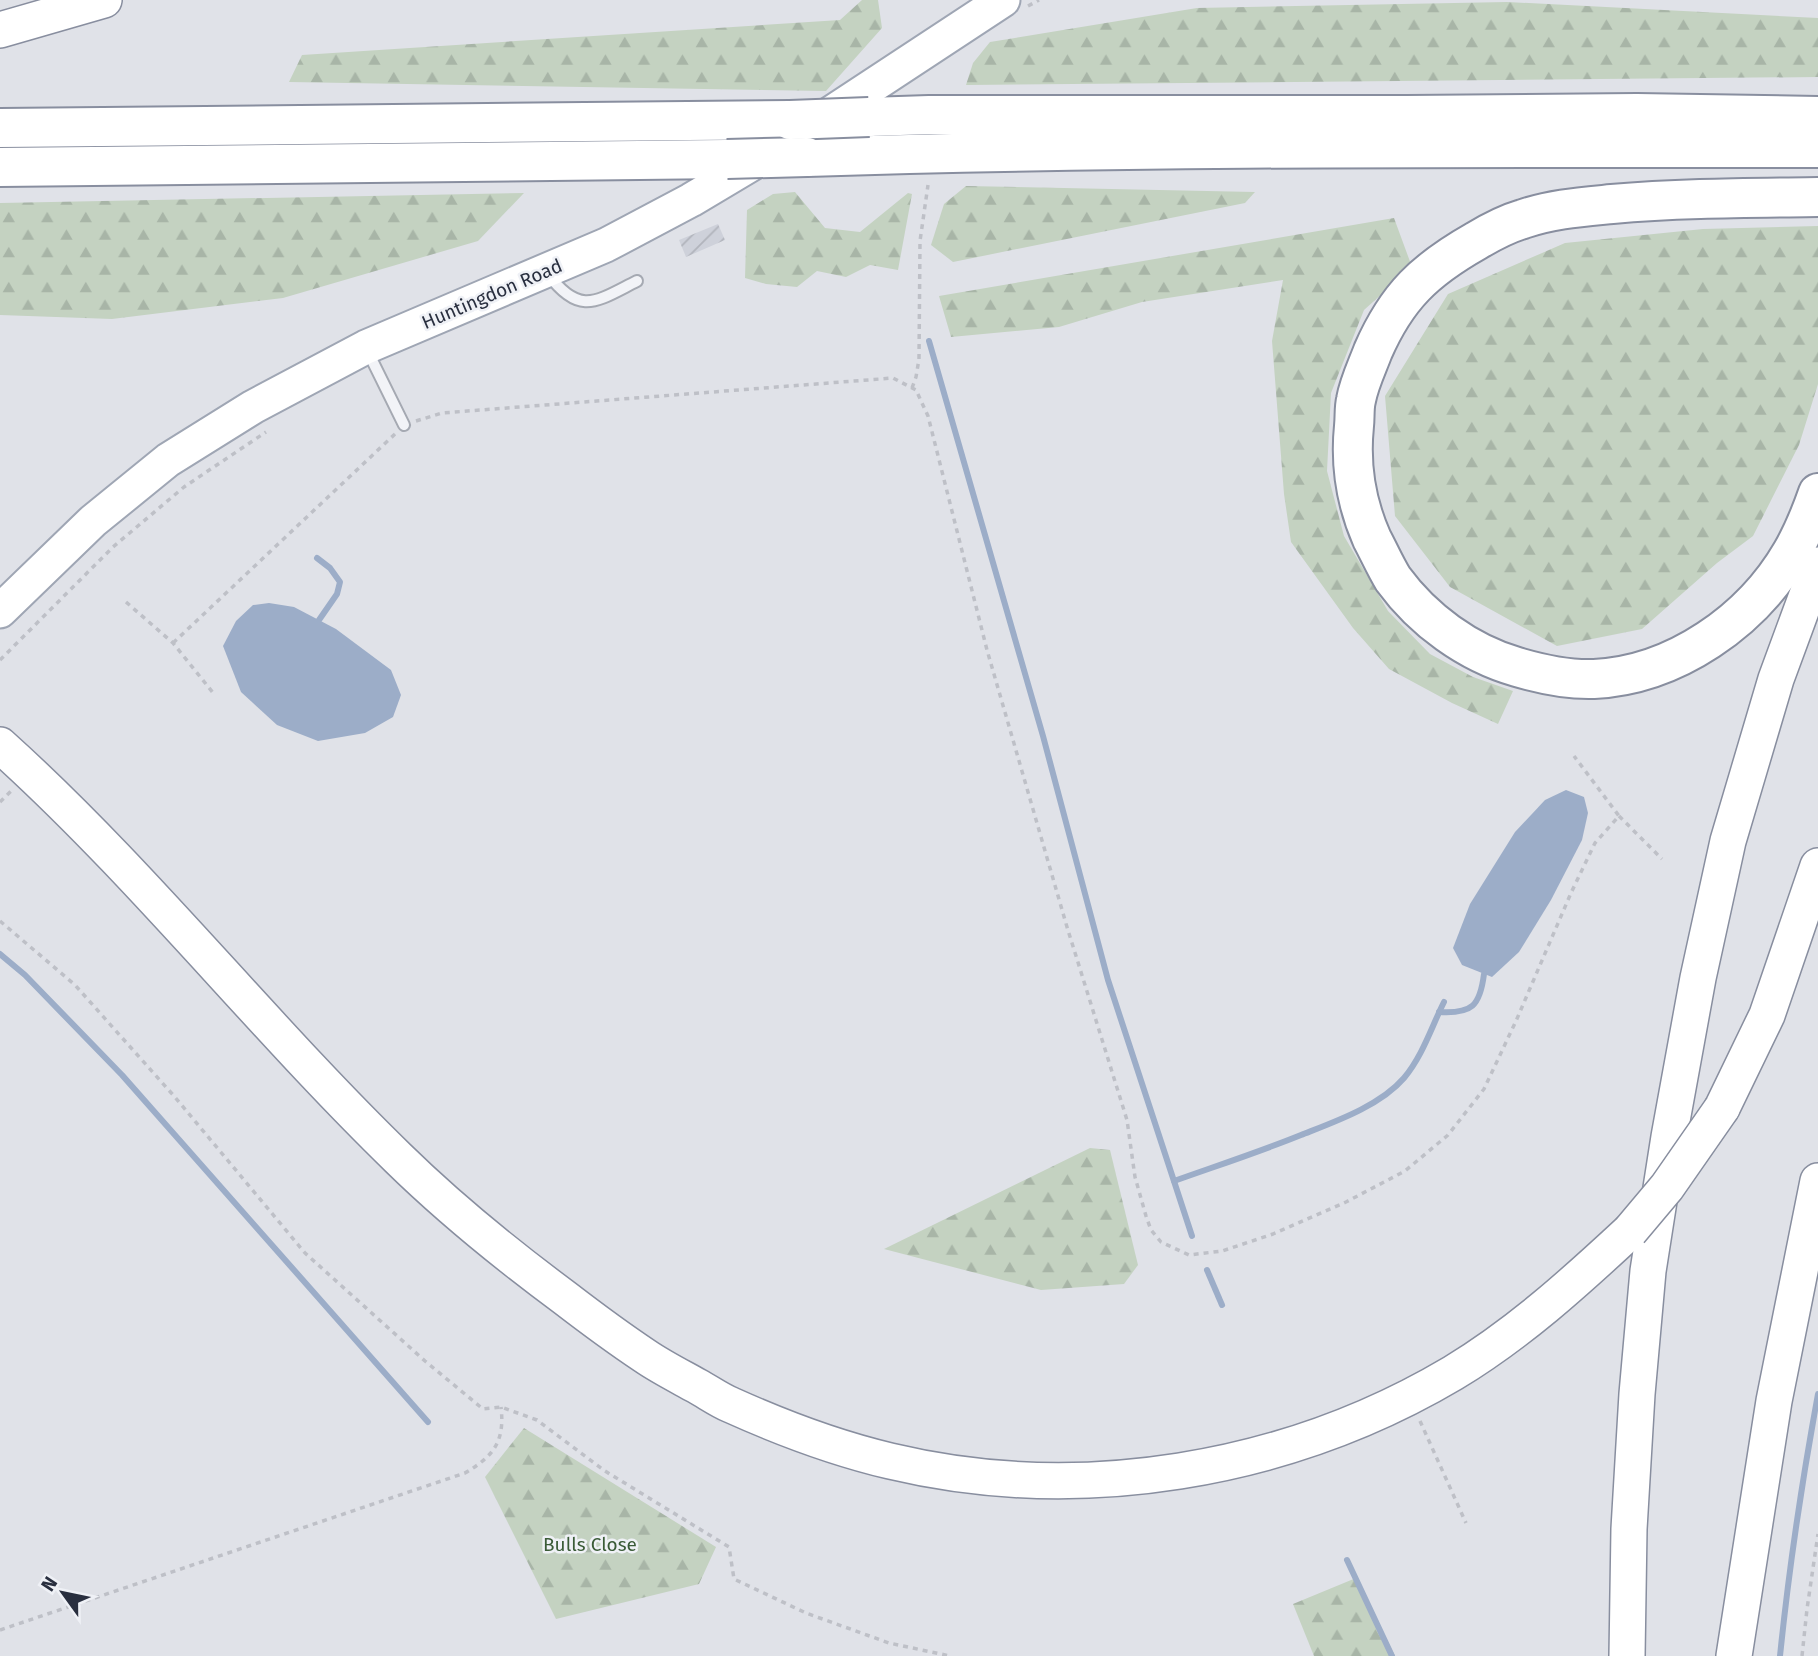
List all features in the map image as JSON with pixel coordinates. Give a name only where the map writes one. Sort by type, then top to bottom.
[{"type":"highway","points":[[0,30],[104,0]]},
{"type":"highway","points":[[0,128],[790,120],[929,115],[1408,116],[1637,113],[1818,116]]},
{"type":"highway","points":[[0,167],[727,159],[922,153],[1418,148],[1818,148]]},
{"type":"highway","points":[[1818,197],[1654,200],[1559,209],[1521,219],[1492,232],[1429,271],[1394,310],[1371,355],[1356,400],[1352,447],[1353,468],[1363,518],[1383,563],[1395,581],[1425,614],[1442,629],[1480,653],[1524,669],[1569,677],[1592,679],[1644,670],[1667,663],[1715,636],[1774,580],[1793,552],[1818,493]]},
{"type":"highway","points":[[1627,1656],[1629,1529],[1637,1394],[1648,1271],[1671,1124],[1698,978],[1728,841],[1776,679],[1818,565]]},
{"type":"highway","points":[[0,745],[113,856],[318,1078],[401,1161],[508,1255],[649,1359],[728,1404],[814,1439],[891,1461],[970,1475],[1034,1480],[1105,1479],[1190,1470],[1269,1452],[1345,1426],[1409,1396],[1454,1372],[1512,1334],[1563,1293],[1630,1231],[1667,1187],[1722,1108],[1768,1015],[1818,866]]},
{"type":"highway","points":[[1734,1656],[1774,1401],[1818,1181]]},
{"type":"main road","name":"Huntingdon Road","points":[[0,611],[93,521],[168,460],[253,407],[366,347],[606,245],[691,200],[796,137],[1003,0]]},
{"type":"lane","points":[[546,271],[558,288],[578,301],[587,302],[603,298],[638,281]]},
{"type":"lane","points":[[366,347],[404,425]]},
{"type":"path","points":[[912,388],[919,359],[920,241],[928,186]]},
{"type":"path","points":[[173,643],[404,425],[442,413],[893,378],[916,390],[928,416],[987,650],[1067,927],[1127,1120],[1135,1177],[1146,1216],[1151,1230],[1161,1242],[1189,1255],[1222,1251],[1273,1234],[1346,1202],[1405,1171],[1448,1135],[1483,1089],[1595,843],[1619,816]]},
{"type":"path","points":[[0,660],[113,547],[184,487],[271,429]]},
{"type":"path","points":[[126,602],[173,643],[214,694]]},
{"type":"path","points":[[1574,756],[1619,816],[1662,859]]},
{"type":"path","points":[[0,921],[75,985],[174,1096],[305,1253],[425,1361],[483,1409],[501,1407],[537,1420],[605,1471],[729,1547],[734,1579],[806,1614],[889,1643],[950,1656]]},
{"type":"path","points":[[1409,1396],[1466,1522]]},
{"type":"path","points":[[0,1630],[465,1473],[484,1462],[499,1441],[501,1407]]},
{"type":"path","points":[[1802,1656],[1818,1534]]},
{"type":"shaded area","points":[[718,224],[725,240],[686,257],[679,240]]},
{"type":"green space","points":[[862,0],[878,0],[882,28],[826,91],[289,82],[302,55],[840,20]]},
{"type":"green space","points":[[1507,2],[1818,18],[1818,77],[966,85],[973,63],[990,42],[1197,8]]},
{"type":"green space","points":[[966,186],[1255,192],[1245,203],[953,262],[931,245],[944,204]]},
{"type":"green space","points":[[795,192],[825,228],[860,232],[908,193],[912,194],[898,270],[870,265],[846,277],[817,271],[797,287],[766,284],[745,278],[747,210],[773,194]]},
{"type":"green space","points":[[524,193],[478,241],[283,298],[112,319],[0,315],[0,203]]},
{"type":"green space","points":[[1394,218],[1412,267],[1364,310],[1331,393],[1327,471],[1344,536],[1388,611],[1430,654],[1473,677],[1513,691],[1498,724],[1389,669],[1353,628],[1291,542],[1284,494],[1272,341],[1283,280],[1142,302],[1059,327],[951,337],[939,296]]},
{"type":"green space","points":[[1818,226],[1818,384],[1799,445],[1753,536],[1717,563],[1642,629],[1557,646],[1450,587],[1395,516],[1385,396],[1448,294],[1565,243],[1703,229]]},
{"type":"green space","points":[[1090,1148],[1110,1150],[1138,1265],[1124,1284],[1041,1290],[884,1249]]},
{"type":"green space","name":"Bulls Close","points":[[524,1428],[716,1547],[699,1584],[556,1619],[485,1477]]},
{"type":"green space","points":[[1356,1578],[1395,1656],[1314,1656],[1293,1604]]},
{"type":"water","points":[[269,603],[294,607],[336,629],[391,670],[401,695],[393,717],[365,733],[318,741],[277,725],[241,692],[223,646],[236,621],[253,605]]},
{"type":"water","points":[[1566,790],[1584,797],[1588,813],[1582,840],[1551,900],[1519,952],[1492,977],[1462,965],[1453,948],[1470,904],[1515,832],[1545,800]]},
{"type":"waterway","points":[[929,341],[1043,736],[1108,980],[1192,1236]]},
{"type":"waterway","points":[[317,558],[330,568],[340,582],[337,594],[319,620]]},
{"type":"waterway","points":[[0,954],[25,975],[122,1075],[428,1422]]},
{"type":"waterway","points":[[1439,1012],[1459,1011],[1472,1006],[1480,994],[1484,974]]},
{"type":"waterway","points":[[1174,1181],[1328,1125],[1370,1105],[1394,1088],[1411,1069],[1444,1002]]},
{"type":"waterway","points":[[1207,1270],[1222,1305]]},
{"type":"waterway","points":[[1780,1656],[1796,1525],[1818,1394]]},
{"type":"waterway","points":[[1347,1560],[1392,1656]]}]
